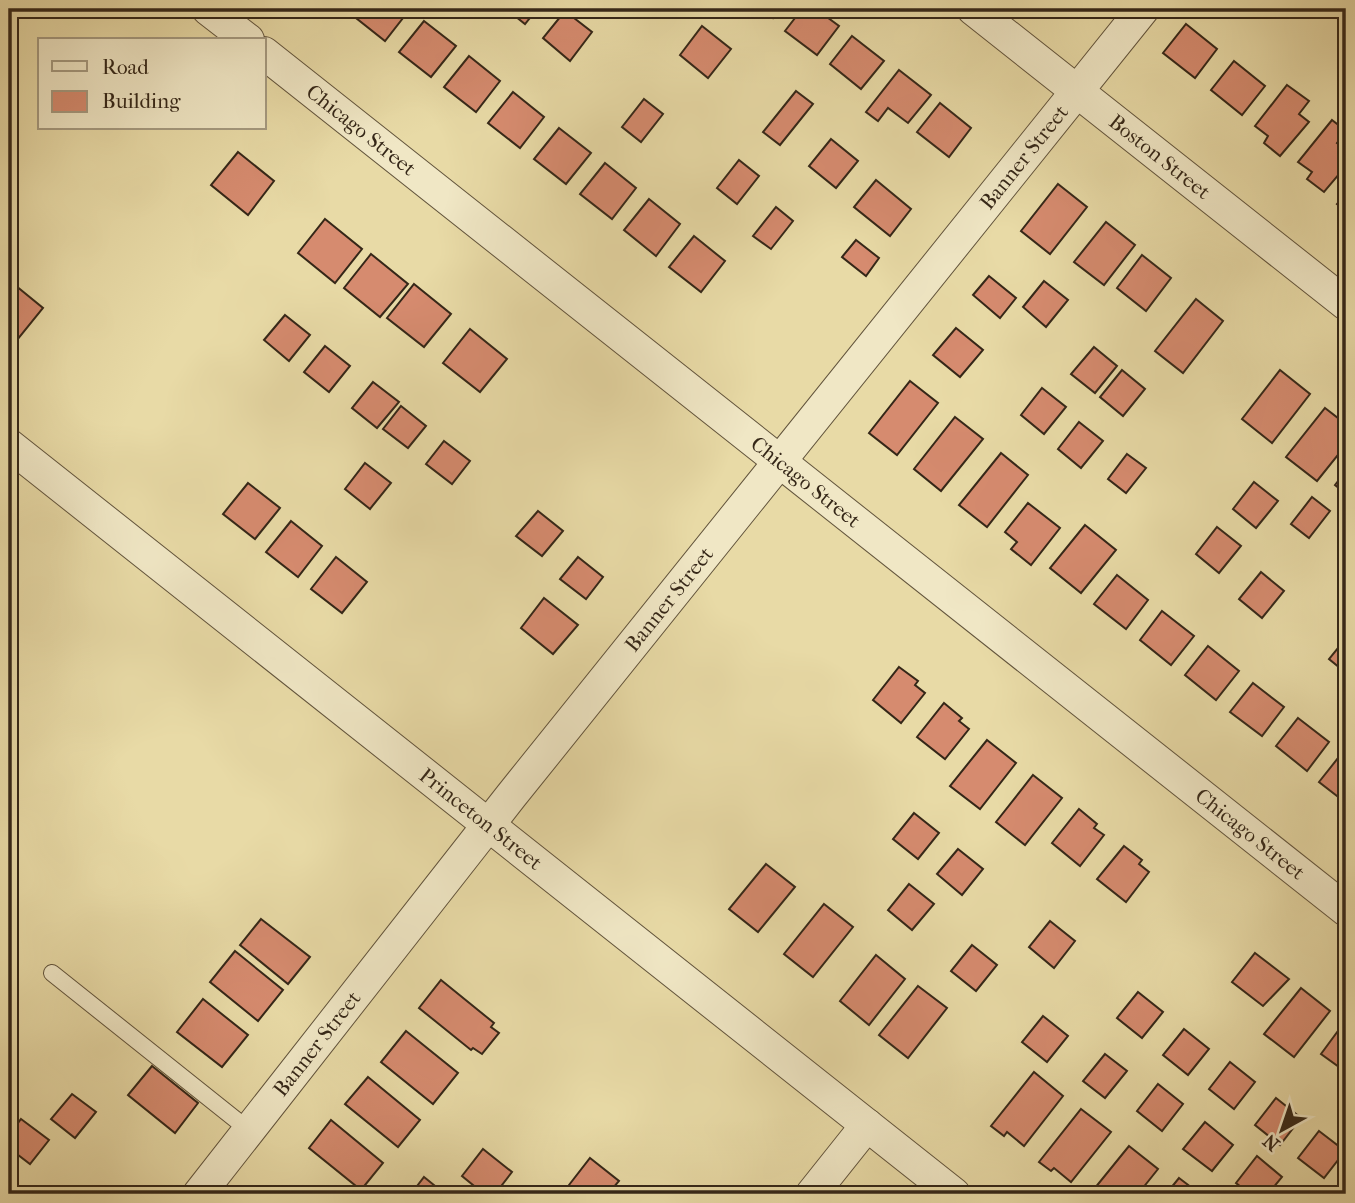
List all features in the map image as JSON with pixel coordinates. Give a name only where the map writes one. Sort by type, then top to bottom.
[{"type":"street","points":[[208,9],[245,38]]},
{"type":"street","name":"Boston Street","points":[[973,9],[1346,304]]},
{"type":"street","name":"Banner Street","points":[[200,1194],[490,827],[511,796],[1143,9]]},
{"type":"street","name":"Chicago Street","points":[[266,55],[1346,911]]},
{"type":"street","name":"Princeton Street","points":[[11,451],[954,1194]]},
{"type":"street","points":[[812,1194],[867,1125]]},
{"type":"lane","points":[[52,973],[250,1131]]},
{"type":"building","points":[[363,9],[410,9],[385,41],[356,18]]},
{"type":"building","points":[[506,9],[537,9],[525,24]]},
{"type":"building","points":[[762,9],[780,9],[773,18]]},
{"type":"building","points":[[802,9],[816,9],[839,26],[817,55],[785,31]]},
{"type":"building","points":[[565,11],[592,32],[570,61],[543,38]]},
{"type":"building","points":[[424,21],[456,46],[431,77],[399,52]]},
{"type":"building","points":[[1186,24],[1217,49],[1195,78],[1163,53]]},
{"type":"building","points":[[702,26],[731,49],[708,78],[680,55]]},
{"type":"building","points":[[852,36],[884,61],[861,89],[830,64]]},
{"type":"building","points":[[469,56],[500,81],[476,112],[444,87]]},
{"type":"building","points":[[1234,61],[1265,86],[1242,115],[1211,90]]},
{"type":"building","points":[[899,70],[931,95],[908,123],[888,108],[878,121],[866,112]]},
{"type":"building","points":[[1287,85],[1309,101],[1299,114],[1309,122],[1280,156],[1264,143],[1268,136],[1255,126]]},
{"type":"building","points":[[796,91],[813,104],[780,145],[763,132]]},
{"type":"building","points":[[513,92],[544,117],[520,148],[488,123]]},
{"type":"building","points":[[644,99],[663,114],[641,142],[622,127]]},
{"type":"building","points":[[940,103],[971,128],[949,157],[917,132]]},
{"type":"building","points":[[1332,120],[1346,131],[1337,143],[1346,150],[1346,166],[1324,192],[1307,179],[1312,172],[1298,162]]},
{"type":"building","points":[[559,128],[591,153],[566,184],[534,159]]},
{"type":"building","points":[[831,139],[858,161],[836,188],[809,166]]},
{"type":"building","points":[[238,152],[274,181],[248,215],[211,185]]},
{"type":"building","points":[[739,160],[759,176],[737,204],[717,188]]},
{"type":"building","points":[[605,163],[636,188],[612,219],[580,194]]},
{"type":"building","points":[[876,180],[911,209],[890,236],[854,207]]},
{"type":"building","points":[[1058,184],[1087,207],[1050,254],[1021,231]]},
{"type":"building","points":[[1346,193],[1346,211],[1337,204]]},
{"type":"building","points":[[649,199],[680,224],[656,256],[624,230]]},
{"type":"building","points":[[776,207],[793,221],[771,249],[753,236]]},
{"type":"building","points":[[325,219],[362,249],[335,283],[298,253]]},
{"type":"building","points":[[1106,222],[1135,245],[1104,285],[1074,262]]},
{"type":"building","points":[[694,236],[725,261],[701,292],[669,267]]},
{"type":"building","points":[[856,240],[879,258],[866,276],[842,257]]},
{"type":"building","points":[[371,254],[408,284],[380,317],[344,288]]},
{"type":"building","points":[[1142,255],[1171,278],[1146,311],[1117,288]]},
{"type":"building","points":[[989,276],[1016,298],[1000,318],[973,295]]},
{"type":"building","points":[[10,281],[43,308],[9,350],[9,283]]},
{"type":"building","points":[[1044,281],[1068,300],[1046,327],[1023,307]]},
{"type":"building","points":[[414,284],[451,314],[424,347],[387,318]]},
{"type":"building","points":[[1196,299],[1223,321],[1183,373],[1155,351]]},
{"type":"building","points":[[285,315],[310,335],[289,361],[264,340]]},
{"type":"building","points":[[956,328],[983,350],[960,377],[933,355]]},
{"type":"building","points":[[470,329],[507,359],[480,392],[443,363]]},
{"type":"building","points":[[325,346],[350,366],[329,392],[304,372]]},
{"type":"building","points":[[1094,347],[1117,366],[1095,393],[1071,374]]},
{"type":"building","points":[[1122,370],[1145,389],[1123,416],[1100,397]]},
{"type":"building","points":[[1280,370],[1310,394],[1272,443],[1242,419]]},
{"type":"building","points":[[910,381],[938,403],[897,455],[869,433]]},
{"type":"building","points":[[373,382],[399,402],[377,428],[352,408]]},
{"type":"building","points":[[1042,388],[1066,407],[1044,434],[1021,415]]},
{"type":"building","points":[[401,406],[426,426],[408,448],[383,429]]},
{"type":"building","points":[[1325,408],[1338,418],[1346,408],[1346,445],[1317,481],[1286,457]]},
{"type":"building","points":[[955,417],[983,439],[941,491],[914,469]]},
{"type":"building","points":[[1079,422],[1103,441],[1081,468],[1058,449]]},
{"type":"building","points":[[444,441],[470,461],[452,484],[426,464]]},
{"type":"building","points":[[1001,453],[1028,475],[987,527],[959,505]]},
{"type":"building","points":[[1127,454],[1146,468],[1126,493],[1108,479]]},
{"type":"building","points":[[365,463],[391,483],[370,509],[345,489]]},
{"type":"building","points":[[1346,471],[1346,501],[1342,498],[1345,493],[1335,485]]},
{"type":"building","points":[[1254,482],[1278,501],[1256,528],[1233,509]]},
{"type":"building","points":[[248,483],[280,508],[255,539],[223,514]]},
{"type":"building","points":[[1312,497],[1330,511],[1309,538],[1291,524]]},
{"type":"building","points":[[1028,503],[1060,528],[1031,565],[1011,549],[1017,542],[1005,532]]},
{"type":"building","points":[[538,511],[563,531],[542,556],[516,536]]},
{"type":"building","points":[[291,521],[322,546],[298,577],[266,552]]},
{"type":"building","points":[[1085,525],[1116,550],[1081,593],[1050,568]]},
{"type":"building","points":[[1217,527],[1241,546],[1219,573],[1196,554]]},
{"type":"building","points":[[336,557],[367,582],[342,613],[311,589]]},
{"type":"building","points":[[578,557],[603,577],[586,599],[560,579]]},
{"type":"building","points":[[1261,572],[1284,591],[1262,618],[1239,599]]},
{"type":"building","points":[[1117,575],[1148,600],[1126,629],[1094,604]]},
{"type":"building","points":[[544,598],[578,625],[553,654],[521,628]]},
{"type":"building","points":[[1162,611],[1194,636],[1171,665],[1140,640]]},
{"type":"building","points":[[1346,638],[1346,673],[1329,659]]},
{"type":"building","points":[[1208,646],[1239,671],[1216,700],[1185,675]]},
{"type":"building","points":[[899,667],[918,681],[915,685],[925,693],[901,723],[873,700]]},
{"type":"building","points":[[1253,683],[1284,707],[1262,736],[1230,712]]},
{"type":"building","points":[[944,703],[962,718],[959,721],[969,729],[945,759],[917,737]]},
{"type":"building","points":[[1298,718],[1329,742],[1307,771],[1276,746]]},
{"type":"building","points":[[987,740],[1016,763],[980,809],[950,786]]},
{"type":"building","points":[[1342,753],[1346,756],[1346,803],[1319,782]]},
{"type":"building","points":[[1033,775],[1062,798],[1025,845],[996,822]]},
{"type":"building","points":[[1079,809],[1097,824],[1094,828],[1104,835],[1080,866],[1052,843]]},
{"type":"building","points":[[914,813],[939,833],[918,859],[893,839]]},
{"type":"building","points":[[1124,846],[1142,860],[1139,864],[1149,872],[1126,902],[1097,879]]},
{"type":"building","points":[[958,849],[983,869],[962,895],[937,874]]},
{"type":"building","points":[[766,864],[795,887],[758,932],[729,909]]},
{"type":"building","points":[[909,884],[934,904],[912,930],[888,910]]},
{"type":"building","points":[[824,904],[853,927],[813,977],[784,954]]},
{"type":"building","points":[[261,919],[310,957],[288,984],[240,945]]},
{"type":"building","points":[[1050,921],[1075,941],[1054,968],[1029,947]]},
{"type":"building","points":[[972,945],[997,965],[976,991],[951,971]]},
{"type":"building","points":[[235,951],[283,990],[258,1021],[210,982]]},
{"type":"building","points":[[1255,953],[1289,979],[1263,1006],[1232,982]]},
{"type":"building","points":[[876,955],[905,979],[869,1025],[840,1001]]},
{"type":"building","points":[[441,980],[494,1023],[491,1027],[499,1033],[482,1054],[473,1048],[471,1050],[419,1008]]},
{"type":"building","points":[[918,986],[947,1008],[908,1058],[879,1035]]},
{"type":"building","points":[[1301,988],[1330,1011],[1294,1057],[1264,1034]]},
{"type":"building","points":[[1138,992],[1163,1012],[1142,1038],[1117,1018]]},
{"type":"building","points":[[203,999],[248,1035],[222,1067],[177,1032]]},
{"type":"building","points":[[1043,1016],[1068,1036],[1047,1062],[1022,1042]]},
{"type":"building","points":[[1346,1020],[1346,1072],[1321,1054]]},
{"type":"building","points":[[1184,1029],[1209,1049],[1188,1075],[1163,1055]]},
{"type":"building","points":[[406,1031],[458,1073],[433,1104],[381,1062]]},
{"type":"building","points":[[1105,1054],[1127,1071],[1105,1098],[1083,1081]]},
{"type":"building","points":[[1230,1062],[1255,1082],[1234,1109],[1209,1089]]},
{"type":"building","points":[[152,1066],[198,1103],[175,1133],[128,1095]]},
{"type":"building","points":[[1034,1072],[1063,1096],[1024,1146],[1007,1132],[1004,1136],[991,1126]]},
{"type":"building","points":[[368,1077],[420,1120],[398,1147],[345,1104]]},
{"type":"building","points":[[1158,1084],[1183,1104],[1162,1131],[1137,1111]]},
{"type":"building","points":[[72,1094],[96,1112],[75,1138],[51,1119]]},
{"type":"building","points":[[1276,1098],[1301,1118],[1280,1145],[1255,1125]]},
{"type":"building","points":[[1081,1109],[1111,1132],[1071,1182],[1054,1168],[1051,1171],[1039,1162]]},
{"type":"building","points":[[21,1119],[49,1140],[30,1164],[9,1148],[9,1135]]},
{"type":"building","points":[[331,1120],[383,1163],[361,1190],[309,1148]]},
{"type":"building","points":[[1205,1122],[1233,1145],[1212,1171],[1183,1149]]},
{"type":"building","points":[[1319,1131],[1345,1151],[1324,1178],[1298,1158]]},
{"type":"building","points":[[1129,1146],[1158,1169],[1138,1194],[1090,1194]]},
{"type":"building","points":[[483,1149],[512,1172],[495,1194],[484,1194],[462,1176]]},
{"type":"building","points":[[1257,1156],[1282,1177],[1268,1194],[1250,1194],[1236,1183]]},
{"type":"building","points":[[590,1158],[619,1181],[608,1194],[580,1194],[569,1185]]},
{"type":"building","points":[[424,1177],[445,1194],[411,1194]]},
{"type":"building","points":[[1179,1178],[1200,1194],[1166,1194]]}]
